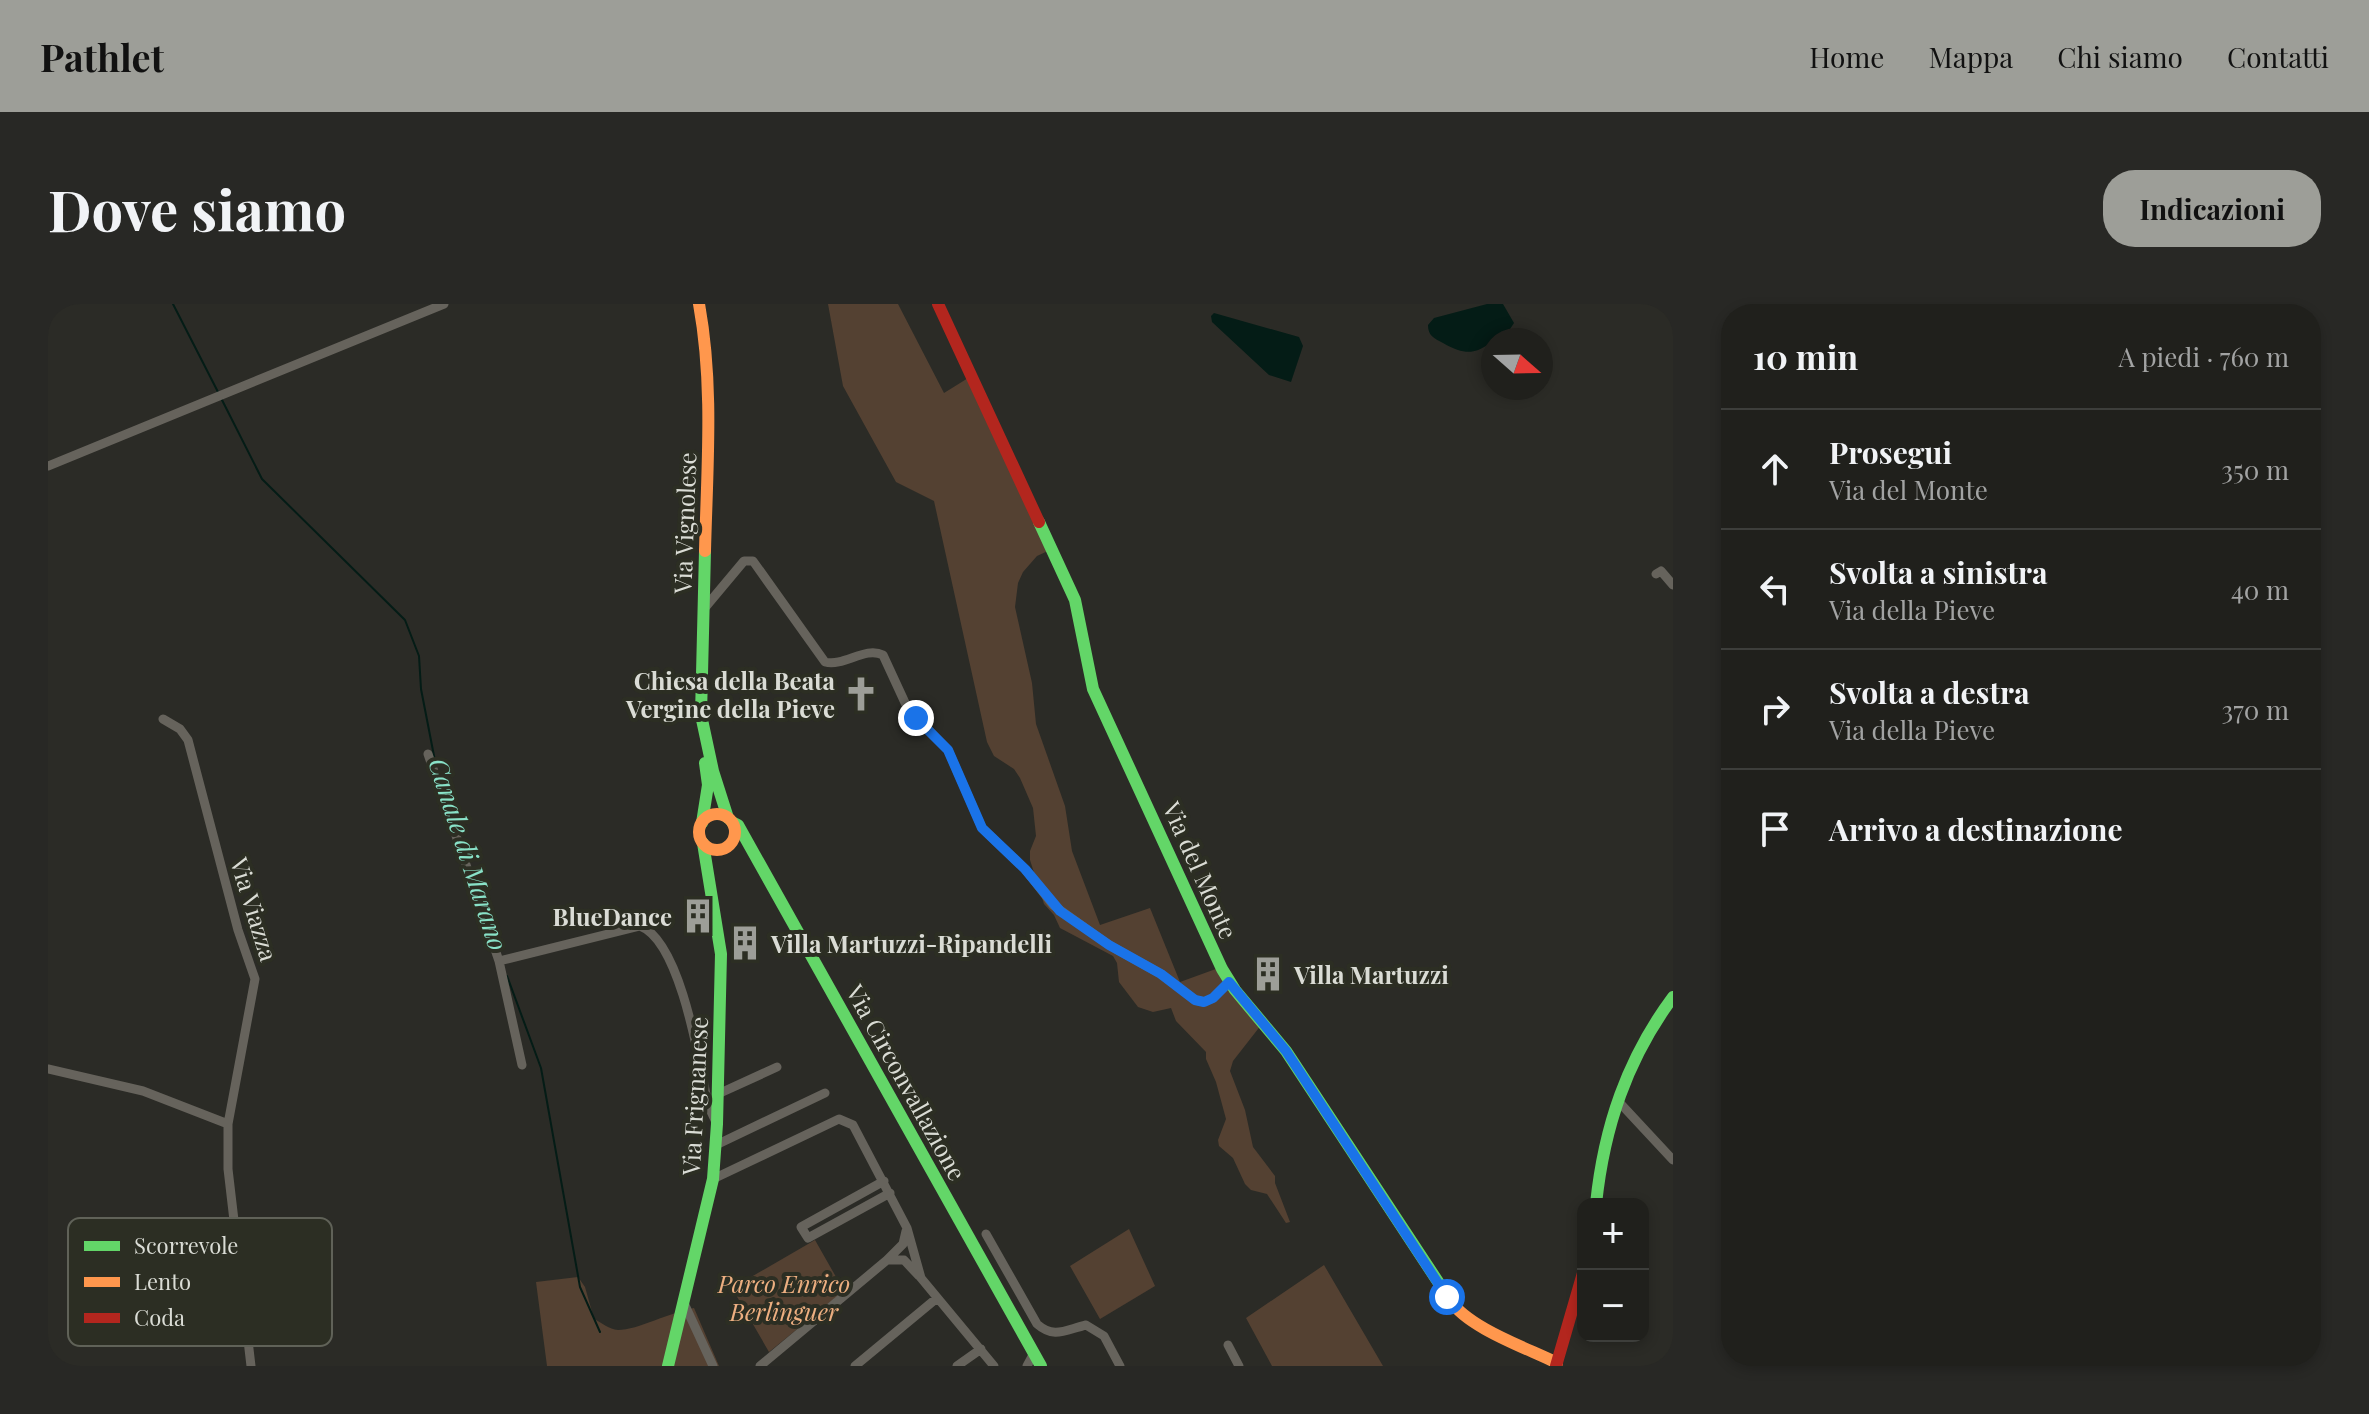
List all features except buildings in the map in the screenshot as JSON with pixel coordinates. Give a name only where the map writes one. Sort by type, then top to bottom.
[{"type":"main road","name":"Via Vignolese","points":[[699,304],[707,348],[709,390],[700,695],[706,744]]},
{"type":"main road","name":"Via del Monte","points":[[938,304],[1075,600],[1093,689],[1229,982],[1286,1051],[1454,1306],[1482,1326],[1556,1364]]},
{"type":"main road","name":"Via Circonvallazione","points":[[706,744],[730,820],[738,825],[1041,1366]]},
{"type":"main road","points":[[702,823],[712,815],[730,820],[734,827],[733,839],[727,847],[718,850],[703,843],[699,832],[708,785],[706,744]]},
{"type":"main road","points":[[733,839],[741,839],[748,844]]},
{"type":"main road","name":"Via Frignanese","points":[[668,1366],[713,1179],[716,1145],[721,954],[703,843]]},
{"type":"main road","points":[[708,873],[718,850]]},
{"type":"main road","points":[[1597,1198],[1601,1160],[1641,1044],[1673,997]]},
{"type":"main road","points":[[1556,1364],[1577,1293]]},
{"type":"street","points":[[48,466],[444,304]]},
{"type":"street","points":[[703,610],[744,561],[753,561],[825,662],[835,663],[875,652],[885,657],[907,707],[948,750],[982,828],[1025,869],[1060,911],[1109,945],[1161,974],[1195,1000],[1204,1002],[1213,998],[1229,982]]},
{"type":"street","points":[[1656,574],[1661,571],[1673,585]]},
{"type":"street","name":"Via Viazza","points":[[163,719],[180,729],[188,740],[240,938],[255,979],[228,1124],[234,1218]]},
{"type":"street","points":[[428,754],[502,960],[522,1065]]},
{"type":"street","points":[[502,960],[640,926],[645,928],[662,950],[681,984],[708,1105],[717,1124]]},
{"type":"street","points":[[718,1094],[777,1067]]},
{"type":"street","points":[[48,1069],[143,1091],[228,1124]]},
{"type":"street","points":[[716,1145],[825,1093]]},
{"type":"street","points":[[1619,1102],[1673,1160]]},
{"type":"street","points":[[713,1179],[839,1119],[853,1125],[907,1228],[921,1278]]},
{"type":"street","points":[[884,1181],[801,1227],[808,1238],[890,1193]]},
{"type":"street","points":[[760,1366],[887,1260],[903,1244],[907,1228]]},
{"type":"street","points":[[986,1234],[1037,1324],[1046,1332],[1055,1334],[1086,1325],[1104,1336],[1120,1366]]},
{"type":"street","points":[[887,1260],[904,1260],[994,1366]]},
{"type":"street","points":[[855,1366],[937,1298]]},
{"type":"street","points":[[683,1301],[713,1366]]},
{"type":"street","points":[[1228,1345],[1239,1366]]},
{"type":"street","name":"Via Viazza","points":[[249,1346],[251,1366]]},
{"type":"street","points":[[957,1366],[981,1349]]},
{"type":"street","points":[[1027,1366],[1034,1353]]},
{"type":"green space","points":[[828,304],[898,304],[944,393],[973,375],[1050,550],[1037,556],[1023,572],[1018,583],[1015,607],[1032,683],[1036,724],[1065,806],[1072,851],[1100,925],[1150,908],[1180,982],[1224,966],[1265,1020],[1233,1061],[1230,1071],[1245,1110],[1253,1147],[1275,1176],[1290,1222],[1286,1223],[1267,1194],[1251,1190],[1245,1184],[1233,1158],[1219,1146],[1218,1140],[1226,1119],[1206,1052],[1176,1021],[1171,1008],[1153,1012],[1138,1007],[1119,982],[1113,956],[1060,928],[1044,904],[1030,860],[1036,836],[1033,808],[1014,769],[994,756],[987,742],[934,501],[896,482],[843,386]]},
{"type":"green space","points":[[1129,1229],[1155,1286],[1100,1319],[1070,1266]]},
{"type":"green space","name":"Parco Enrico Berlinguer","points":[[815,1240],[844,1291],[769,1352],[732,1288]]},
{"type":"green space","points":[[1324,1265],[1383,1366],[1272,1366],[1246,1318]]},
{"type":"green space","points":[[578,1277],[585,1287],[594,1319],[618,1330],[694,1308],[719,1366],[547,1366],[536,1282]]},
{"type":"water","points":[[1487,304],[1503,304],[1514,323],[1511,328],[1481,328],[1481,348],[1471,352],[1454,349],[1434,338],[1428,325],[1434,318]]},
{"type":"water","points":[[1214,313],[1299,337],[1303,346],[1291,382],[1269,375],[1212,322]]},
{"type":"waterway","name":"Canale di Marano","points":[[173,304],[218,392]]},
{"type":"waterway","name":"Canale di Marano","points":[[221,398],[262,479],[405,620],[419,656],[421,689],[435,761]]},
{"type":"waterway","name":"Canale di Marano","points":[[507,976],[541,1068],[580,1287],[600,1332]]},
{"type":"traffic: fast","points":[[1039,522],[1075,600],[1093,689],[1222,969],[1235,990],[1286,1051],[1450,1300]]},
{"type":"traffic: fast","points":[[705,551],[701,715],[713,771],[728,818]]},
{"type":"traffic: fast","points":[[702,823],[708,785],[705,763]]},
{"type":"traffic: fast","points":[[732,822],[738,825],[1041,1366]]},
{"type":"traffic: fast","points":[[668,1366],[713,1179],[717,1124],[721,954],[703,843]]},
{"type":"traffic: fast","points":[[1597,1198],[1605,1148],[1620,1095],[1643,1045],[1673,997]]},
{"type":"traffic: slow","points":[[699,304],[708,396],[705,551]]},
{"type":"traffic: slow","points":[[717,814],[729,820],[735,832],[729,844],[717,850],[705,844],[699,832],[705,820],[717,814]]},
{"type":"traffic: slow","points":[[1450,1300],[1470,1320],[1557,1363]]},
{"type":"traffic: jam","points":[[938,304],[1039,522]]},
{"type":"traffic: jam","points":[[1556,1366],[1577,1294]]},
{"type":"place","name":"Chiesa della Beata Vergine della Pieve","points":[[861,694]]},
{"type":"place","name":"BlueDance","points":[[698,916]]},
{"type":"place","name":"Villa Martuzzi-Ripandelli","points":[[745,943]]},
{"type":"place","name":"Villa Martuzzi","points":[[1268,974]]},
{"type":"route","points":[[916,718],[948,750],[982,828],[1025,869],[1060,911],[1109,945],[1161,974],[1195,1000],[1204,1002],[1213,998],[1229,982],[1286,1051],[1447,1297]]}]
